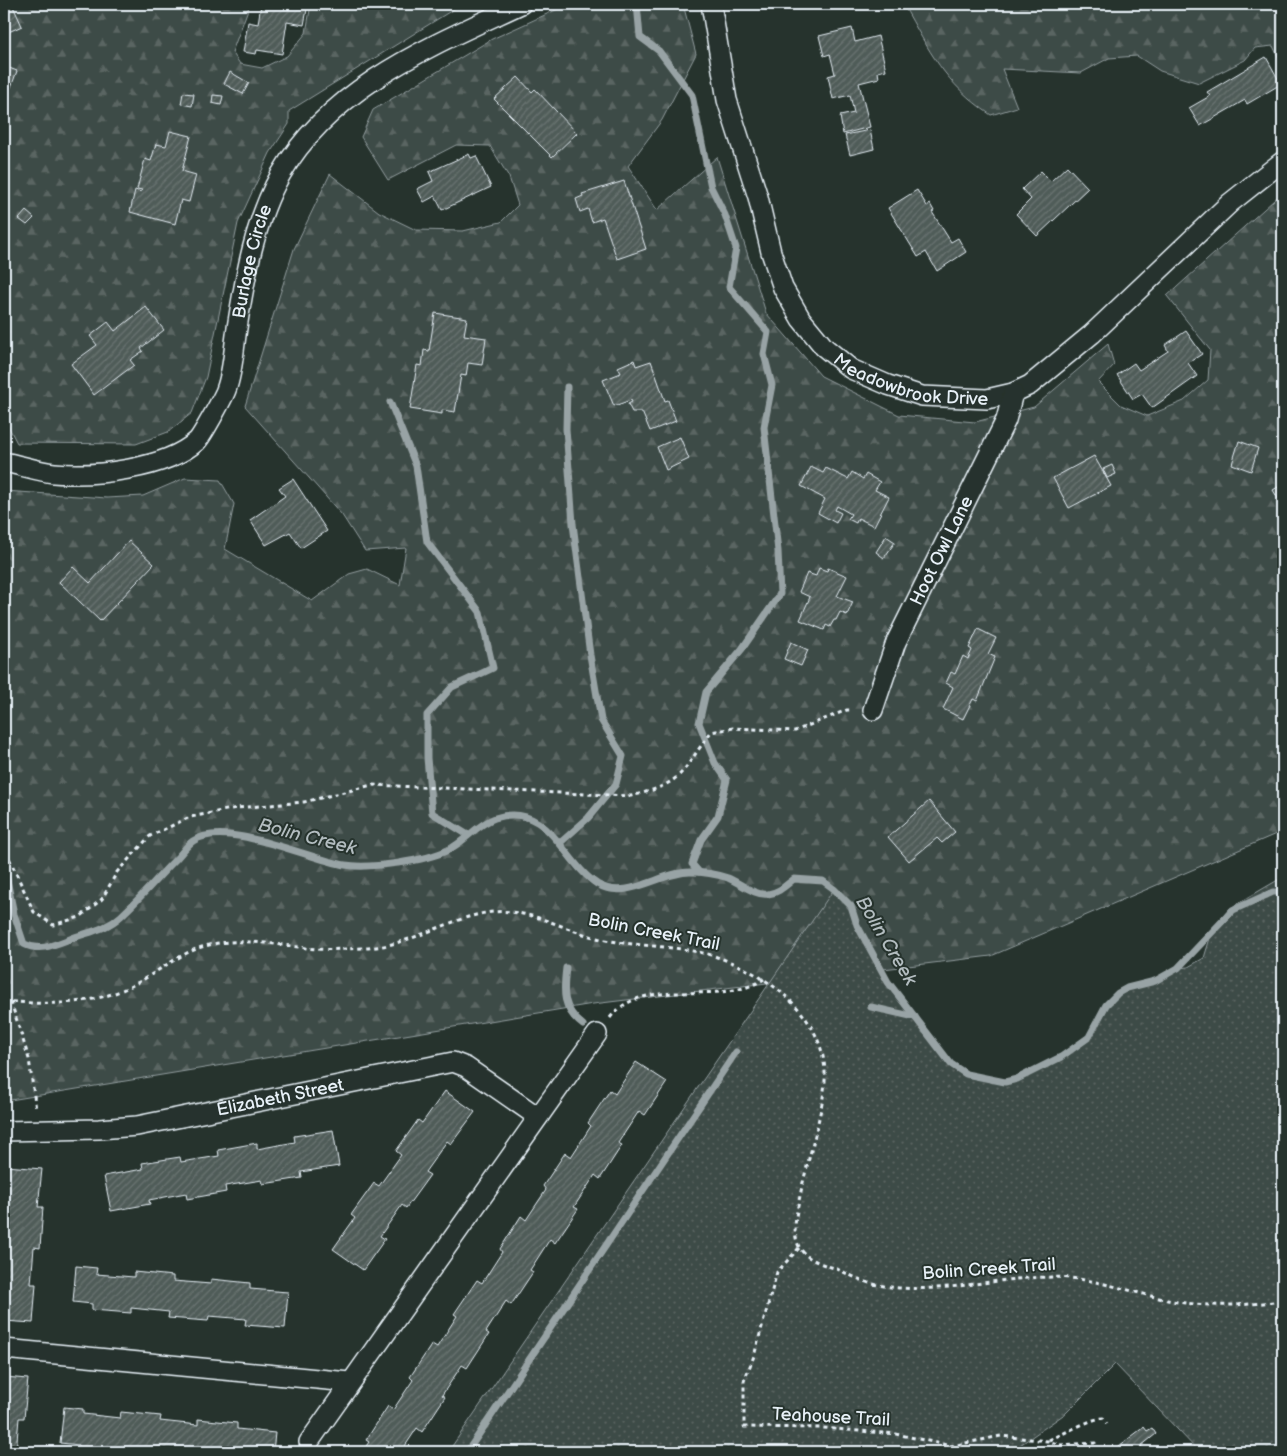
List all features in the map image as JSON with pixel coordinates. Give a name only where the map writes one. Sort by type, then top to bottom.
[{"type":"street","name":"Burlage Circle","points":[[4,462],[54,473],[122,471],[164,460],[198,440],[227,390],[241,302],[260,222],[281,174],[312,132],[354,93],[412,56],[521,4]]},
{"type":"street","name":"Meadowbrook Drive","points":[[711,4],[727,100],[758,197],[771,252],[783,288],[801,319],[824,346],[852,369],[888,385],[922,396],[954,399],[987,399],[1013,393],[1030,384],[1092,334],[1230,203],[1283,160]]},
{"type":"street","name":"Hoot Owl Lane","points":[[874,710],[896,642],[1006,420],[1013,393]]},
{"type":"street","points":[[309,1442],[349,1382],[597,1034]]},
{"type":"street","name":"Elizabeth Street","points":[[4,1131],[137,1126],[453,1062],[466,1067],[538,1117]]},
{"type":"street","points":[[4,1349],[349,1382]]},
{"type":"path","points":[[4,853],[9,858],[22,892],[34,912],[52,924],[80,917],[102,899],[117,872],[150,836],[190,817],[237,808],[304,802],[372,785],[631,796],[655,790],[674,782],[686,771],[711,732],[733,728],[796,731],[847,710],[874,710]]},
{"type":"path","name":"Bolin Creek Trail","points":[[4,1001],[50,1004],[105,996],[129,987],[182,955],[203,946],[222,942],[322,949],[380,948],[475,916],[500,911],[530,916],[598,938],[698,952],[736,964],[764,979],[789,999],[805,1017],[818,1041],[824,1068],[824,1090],[796,1214],[796,1241],[799,1248],[809,1258],[872,1284],[930,1290],[1051,1277],[1075,1278],[1176,1301],[1234,1306],[1283,1301]]},
{"type":"path","points":[[597,1034],[612,1015],[644,995],[740,991],[764,979]]},
{"type":"path","points":[[11,1002],[29,1059],[39,1131]]},
{"type":"path","name":"Teahouse Trail","points":[[799,1248],[777,1272],[754,1356],[744,1381],[744,1427],[823,1428],[896,1434],[951,1446],[1001,1436],[1048,1440],[1060,1445],[1095,1443],[1098,1452]]},
{"type":"path","points":[[1048,1440],[1078,1428],[1095,1418],[1103,1418],[1107,1424]]},
{"type":"green space","points":[[4,4],[250,4],[232,52],[240,64],[262,68],[287,56],[306,33],[311,4],[462,4],[289,111],[289,124],[270,153],[238,223],[206,377],[192,413],[168,432],[136,444],[17,443],[4,418]]},
{"type":"green space","points":[[569,4],[683,4],[696,54],[662,120],[628,166],[657,210],[717,157],[766,313],[821,376],[899,415],[975,422],[1034,407],[1108,344],[1114,365],[1098,382],[1121,405],[1147,416],[1184,401],[1208,380],[1210,350],[1167,296],[1283,192],[1283,831],[991,956],[593,1004],[4,1101],[4,491],[107,498],[143,496],[185,478],[220,480],[234,504],[225,549],[312,601],[349,574],[367,569],[400,585],[406,548],[365,551],[342,515],[245,406],[294,249],[330,174],[379,212],[416,230],[463,231],[501,222],[518,205],[509,177],[490,146],[456,145],[388,180],[361,137],[373,110],[492,39]]},
{"type":"green space","points":[[903,4],[1283,4],[1283,67],[1273,46],[1255,48],[1245,60],[1199,83],[1160,71],[1137,56],[1109,58],[1081,73],[1002,69],[1017,107],[991,115],[961,91],[940,66]]},
{"type":"green space","points":[[1283,877],[1283,1452],[1199,1452],[1115,1364],[1066,1413],[1010,1452],[448,1452],[834,889],[851,906],[857,925],[888,982],[951,1064],[966,1074],[1005,1082],[1017,1079],[1061,1057],[1088,1037],[1106,1005],[1118,993],[1127,988],[1155,981],[1178,968],[1188,967],[1204,958],[1213,928],[1230,908]]},
{"type":"building","points":[[4,4],[12,4],[22,26],[4,34]]},
{"type":"building","points":[[261,4],[308,4],[304,25],[287,22],[282,54],[257,50],[256,54],[243,52],[248,22],[258,24]]},
{"type":"building","points":[[852,28],[855,42],[878,36],[886,70],[878,72],[879,78],[859,83],[870,127],[843,134],[840,116],[854,113],[850,95],[833,99],[828,76],[835,74],[830,54],[824,56],[819,36]]},
{"type":"building","points":[[1266,57],[1281,84],[1247,104],[1245,100],[1200,126],[1189,108],[1210,96],[1207,92]]},
{"type":"building","points":[[4,66],[17,71],[8,95],[4,93]]},
{"type":"building","points":[[230,72],[249,83],[243,94],[224,84]]},
{"type":"building","points":[[518,77],[532,92],[535,89],[577,133],[552,157],[494,99]]},
{"type":"building","points":[[183,93],[194,94],[192,106],[181,104]]},
{"type":"building","points":[[213,95],[223,96],[221,105],[212,103]]},
{"type":"building","points":[[870,130],[874,149],[850,155],[845,135]]},
{"type":"building","points":[[170,131],[191,136],[182,171],[196,175],[189,202],[181,200],[175,224],[130,212],[135,190],[141,192],[142,190],[137,189],[145,159],[151,161],[156,144],[166,146]]},
{"type":"building","points":[[469,154],[471,158],[476,156],[491,187],[442,210],[435,196],[424,202],[417,189],[433,181],[429,172]]},
{"type":"building","points":[[1067,166],[1088,188],[1037,236],[1016,214],[1031,199],[1022,189],[1041,171],[1051,181]]},
{"type":"building","points":[[624,181],[646,249],[617,259],[603,218],[592,222],[588,209],[580,212],[576,199],[583,196],[582,194]]},
{"type":"building","points":[[917,190],[927,206],[930,204],[934,211],[932,212],[951,242],[958,238],[966,252],[937,271],[926,252],[918,257],[888,208]]},
{"type":"building","points":[[26,211],[34,218],[27,225],[19,219]]},
{"type":"building","points":[[4,305],[7,306],[4,326]]},
{"type":"building","points":[[146,307],[164,330],[141,348],[143,351],[130,360],[134,365],[94,395],[71,364],[97,345],[90,336],[108,322],[115,331]]},
{"type":"building","points":[[435,313],[467,318],[464,335],[486,338],[482,365],[468,363],[466,376],[461,375],[455,412],[442,410],[442,414],[410,409],[417,365],[422,366],[424,350],[429,351]]},
{"type":"building","points":[[1186,331],[1202,354],[1188,363],[1197,376],[1152,408],[1142,394],[1133,399],[1117,375],[1134,363],[1139,370],[1168,351],[1165,345]]},
{"type":"building","points":[[634,360],[636,366],[651,361],[665,401],[668,400],[676,421],[650,431],[642,412],[632,412],[628,404],[632,402],[631,400],[614,406],[603,380],[621,373],[618,367]]},
{"type":"building","points":[[680,437],[689,459],[666,470],[657,447]]},
{"type":"building","points":[[1239,441],[1258,448],[1251,471],[1232,464]]},
{"type":"building","points":[[1094,456],[1111,486],[1069,508],[1053,478]]},
{"type":"building","points":[[1112,465],[1116,474],[1107,478],[1103,469]]},
{"type":"building","points":[[811,467],[823,473],[826,468],[848,479],[852,472],[863,479],[866,474],[880,482],[875,490],[889,497],[874,526],[858,518],[856,523],[848,519],[851,514],[837,506],[835,510],[841,513],[836,523],[818,513],[825,499],[801,486]]},
{"type":"building","points":[[293,479],[327,531],[301,548],[290,532],[266,545],[250,520],[285,496],[279,488]]},
{"type":"building","points":[[1283,484],[1283,507],[1273,490]]},
{"type":"building","points":[[886,536],[895,542],[884,558],[876,552]]},
{"type":"building","points":[[129,541],[154,564],[100,621],[59,582],[73,567],[90,583]]},
{"type":"building","points":[[819,568],[827,571],[828,568],[847,576],[837,596],[853,602],[847,615],[840,612],[830,627],[826,625],[824,630],[800,620],[810,597],[799,592],[807,573],[816,576]]},
{"type":"building","points":[[978,629],[996,638],[988,654],[995,657],[977,701],[973,699],[963,719],[943,709],[953,687],[946,683],[951,672],[955,674],[963,656],[968,659],[972,650],[969,648]]},
{"type":"building","points":[[791,642],[808,650],[801,666],[784,659]]},
{"type":"building","points":[[929,801],[955,832],[942,843],[937,838],[909,861],[888,837]]},
{"type":"building","points":[[636,1062],[667,1082],[645,1115],[639,1111],[618,1143],[622,1145],[600,1179],[595,1175],[574,1207],[578,1209],[555,1243],[550,1239],[530,1270],[533,1272],[511,1305],[506,1301],[486,1332],[489,1334],[467,1368],[462,1365],[442,1395],[445,1397],[422,1432],[417,1428],[401,1452],[362,1452],[369,1442],[366,1440],[388,1406],[393,1410],[413,1380],[410,1377],[432,1344],[437,1347],[457,1316],[454,1314],[477,1280],[482,1283],[502,1252],[500,1249],[521,1216],[526,1220],[546,1190],[543,1186],[565,1153],[571,1157],[591,1126],[588,1123],[610,1090],[615,1094]]},
{"type":"building","points":[[445,1091],[475,1112],[451,1144],[447,1141],[425,1172],[430,1175],[406,1208],[402,1205],[380,1236],[385,1239],[363,1270],[333,1249],[355,1218],[351,1215],[374,1183],[379,1186],[401,1155],[396,1151],[418,1120],[422,1123]]},
{"type":"building","points":[[333,1130],[339,1166],[301,1172],[302,1178],[263,1184],[262,1180],[225,1186],[226,1192],[187,1199],[186,1193],[149,1200],[150,1204],[111,1211],[104,1176],[143,1169],[142,1163],[180,1157],[181,1162],[219,1156],[218,1150],[257,1143],[257,1149],[295,1142],[294,1136]]},
{"type":"building","points":[[6,1166],[42,1169],[38,1207],[43,1207],[40,1248],[34,1247],[31,1284],[36,1284],[33,1323],[4,1321],[4,1241],[8,1204],[4,1204]]},
{"type":"building","points":[[76,1266],[97,1268],[96,1274],[134,1277],[134,1272],[173,1276],[173,1281],[211,1284],[211,1279],[250,1283],[250,1289],[288,1292],[285,1328],[245,1325],[246,1319],[209,1316],[208,1321],[168,1318],[169,1312],[131,1308],[131,1313],[92,1310],[92,1304],[73,1302]]},
{"type":"building","points":[[4,1377],[28,1379],[24,1418],[19,1418],[16,1452],[4,1452]]},
{"type":"building","points":[[64,1407],[83,1409],[83,1414],[120,1418],[121,1412],[161,1416],[160,1421],[198,1425],[198,1419],[237,1423],[237,1429],[275,1433],[273,1452],[153,1452],[119,1448],[118,1452],[79,1450],[79,1445],[60,1443]]},
{"type":"building","points":[[1144,1427],[1147,1431],[1152,1428],[1156,1434],[1141,1446],[1146,1452],[1111,1452]]},
{"type":"waterway","points":[[637,4],[640,37],[659,51],[692,95],[711,187],[725,215],[736,248],[729,287],[768,332],[764,354],[772,385],[764,427],[778,551],[780,594],[742,649],[706,692],[699,723],[715,763],[727,780],[718,816],[701,840],[692,864],[699,872]]},
{"type":"waterway","points":[[560,843],[588,818],[616,784],[623,756],[601,720],[590,655],[573,524],[566,429],[567,387]]},
{"type":"waterway","points":[[390,402],[416,466],[427,542],[480,612],[493,668],[452,687],[427,715],[427,758],[432,813],[468,835]]},
{"type":"waterway","name":"Bolin Creek","points":[[4,874],[6,875],[14,914],[24,944],[41,948],[97,930],[115,921],[135,903],[193,841],[207,835],[246,837],[345,865],[369,866],[412,861],[438,854],[454,847],[482,824],[495,818],[513,815],[529,818],[542,825],[585,874],[597,884],[608,889],[632,888],[667,876],[690,872],[700,872],[733,880],[753,891],[763,894],[776,892],[794,879],[823,881],[851,906],[857,925],[888,982],[951,1064],[966,1074],[1005,1082],[1017,1079],[1061,1057],[1089,1037],[1106,1005],[1118,993],[1127,988],[1155,981],[1178,968],[1233,910],[1273,892],[1283,892]]},
{"type":"waterway","points":[[566,968],[564,985],[566,1000],[571,1013],[583,1025]]},
{"type":"waterway","points":[[871,1007],[915,1017]]},
{"type":"waterway","points":[[467,1452],[736,1052]]}]
